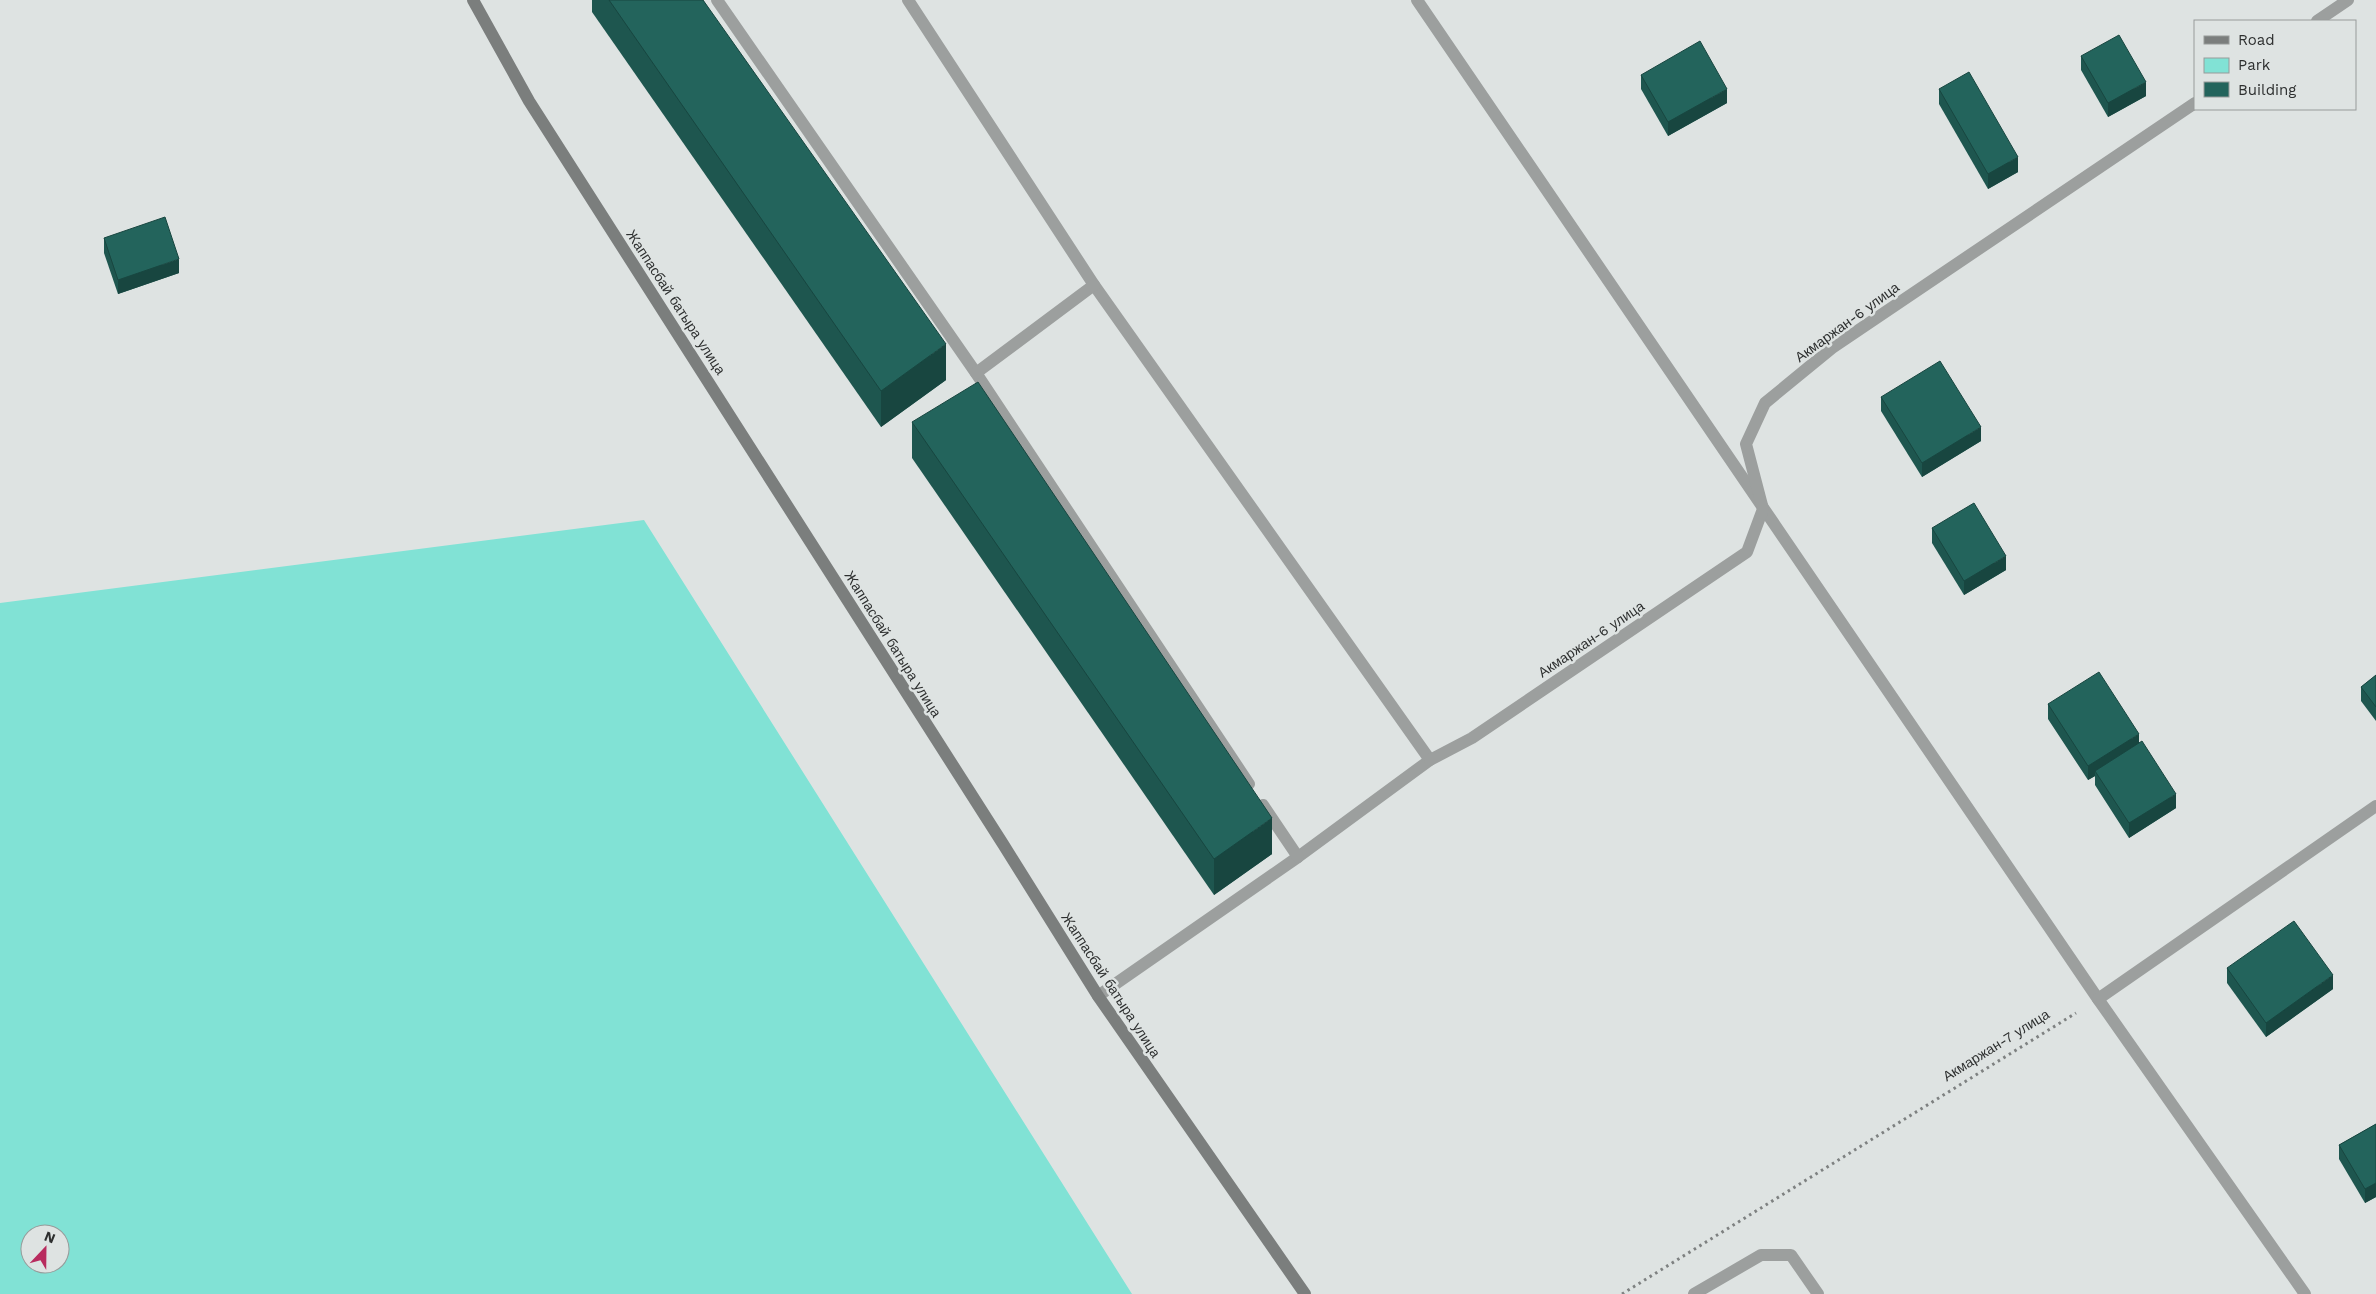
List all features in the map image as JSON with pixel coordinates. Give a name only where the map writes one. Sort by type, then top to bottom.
[{"type":"main road","name":"Жаппасбай батыра улица","points":[[473,0],[529,101],[1098,996],[1304,1294]]},
{"type":"street","points":[[717,0],[976,373],[1298,857]]},
{"type":"street","points":[[908,0],[1094,286],[1430,760]]},
{"type":"street","points":[[1417,0],[2098,999],[2305,1294]]},
{"type":"street","points":[[2318,20],[2348,0]]},
{"type":"street","name":"Акмаржан-6 улица","points":[[1098,996],[1298,857],[1430,760],[1472,738],[1747,552],[1763,509],[1746,444],[1765,403],[1832,348],[2194,105]]},
{"type":"street","points":[[976,373],[1094,286]]},
{"type":"street","points":[[2098,999],[2376,806]]},
{"type":"street","points":[[1694,1294],[1761,1255],[1791,1255],[1818,1294]]},
{"type":"path","name":"Акмаржан-7 улица","points":[[1622,1294],[2098,999]]},
{"type":"green space","points":[[644,520],[1132,1294],[0,1294],[0,603]]},
{"type":"building","points":[[609,0],[703,0],[946,344],[881,391]]},
{"type":"building","points":[[2119,35],[2146,82],[2108,103],[2081,56]]},
{"type":"building","points":[[1700,41],[1727,89],[1668,122],[1641,75]]},
{"type":"building","points":[[1969,72],[2018,157],[1988,174],[1939,89]]},
{"type":"building","points":[[165,217],[179,259],[118,280],[104,238]]},
{"type":"building","points":[[1940,361],[1981,427],[1922,463],[1881,397]]},
{"type":"building","points":[[978,382],[1272,818],[1214,859],[912,422]]},
{"type":"building","points":[[1974,503],[2006,556],[1964,581],[1932,528]]},
{"type":"building","points":[[2099,672],[2139,734],[2088,766],[2048,704]]},
{"type":"building","points":[[2376,675],[2376,707],[2361,687]]},
{"type":"building","points":[[2142,741],[2176,794],[2129,823],[2095,771]]},
{"type":"building","points":[[2294,921],[2333,975],[2266,1023],[2227,968]]},
{"type":"building","points":[[2376,1124],[2376,1183],[2365,1189],[2339,1145]]}]
